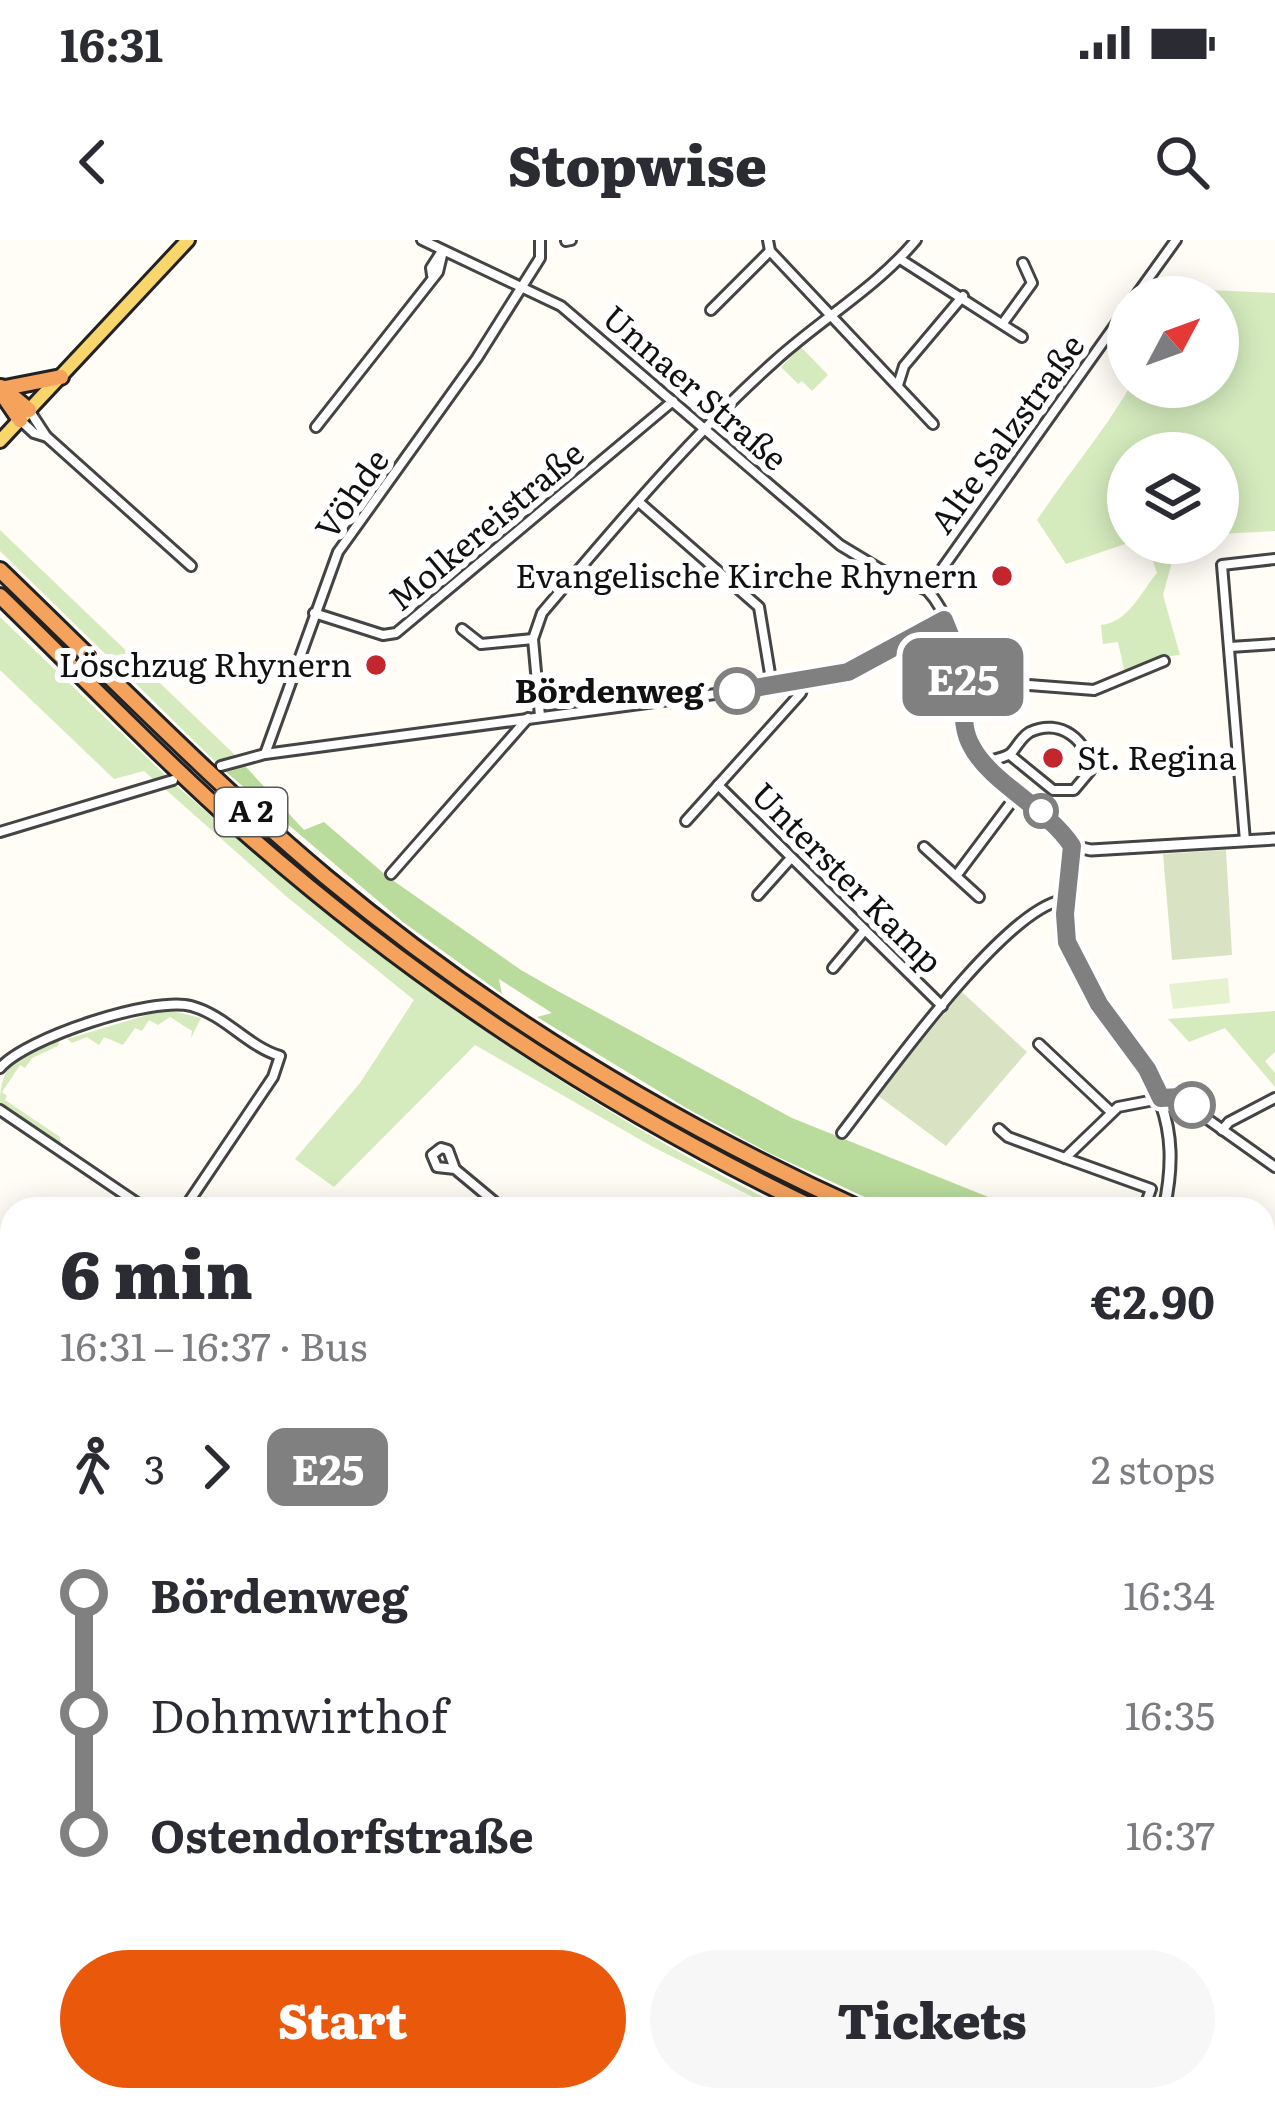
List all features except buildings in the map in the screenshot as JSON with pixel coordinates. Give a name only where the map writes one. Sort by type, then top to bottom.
[{"type":"highway","points":[[2,388],[62,377]]},
{"type":"highway","points":[[2,388],[25,415]]},
{"type":"highway","name":"A 2","points":[[0,570],[206,771],[394,931],[509,1014],[657,1106],[835,1197]]},
{"type":"highway","name":"A 2","points":[[0,596],[242,830],[394,954],[572,1078],[791,1197]]},
{"type":"main road","points":[[0,441],[188,240]]},
{"type":"street","name":"Unnaer Straße","points":[[422,240],[523,285],[572,314],[840,545],[893,577],[927,590]]},
{"type":"street","name":"Vöhde","points":[[265,754],[338,552],[441,410],[523,285],[540,258],[540,240]]},
{"type":"street","points":[[540,716],[532,639],[542,613],[706,430],[772,364],[900,259],[916,240]]},
{"type":"street","points":[[1150,276],[1176,240]]},
{"type":"street","points":[[711,310],[769,245],[828,316],[933,424]]},
{"type":"street","points":[[316,427],[432,275],[430,268],[443,250]]},
{"type":"street","points":[[900,259],[1022,337]]},
{"type":"street","points":[[1003,323],[1032,283],[1023,263]]},
{"type":"street","points":[[898,386],[904,366],[963,296]]},
{"type":"street","name":"Alte Salzstraße","points":[[927,590],[1107,337]]},
{"type":"street","name":"Molkereistraße","points":[[314,613],[383,635],[396,633],[673,401]]},
{"type":"street","points":[[25,415],[191,566]]},
{"type":"street","points":[[640,503],[759,608],[772,686]]},
{"type":"street","points":[[1245,842],[1222,565],[1275,560]]},
{"type":"street","points":[[927,590],[944,620],[963,680],[967,735],[986,763],[1055,823],[1072,846],[1091,850],[1275,839]]},
{"type":"street","points":[[221,766],[265,754],[804,682],[869,664],[944,620]]},
{"type":"street","points":[[462,629],[481,644],[532,639]]},
{"type":"street","points":[[1230,646],[1275,644]]},
{"type":"street","points":[[963,680],[1094,690],[1164,661]]},
{"type":"street","points":[[686,821],[802,693],[804,682]]},
{"type":"street","points":[[392,874],[528,718]]},
{"type":"street","points":[[986,763],[1010,755],[1025,735],[1063,729],[1085,749],[1090,771],[1083,784],[1070,792],[1053,790],[1010,755]]},
{"type":"street","points":[[0,832],[173,781]]},
{"type":"street","name":"Unterster Kamp","points":[[718,785],[942,1006]]},
{"type":"street","points":[[956,876],[1019,792]]},
{"type":"street","points":[[1072,846],[1064,929],[1074,960],[1161,1098],[1172,1147],[1166,1197]]},
{"type":"street","points":[[925,848],[980,897]]},
{"type":"street","points":[[758,895],[791,858]]},
{"type":"street","points":[[842,1133],[942,1006],[1015,927],[1046,904],[1067,900]]},
{"type":"street","points":[[833,968],[864,932]]},
{"type":"street","points":[[0,1068],[13,1054],[40,1040],[153,1005],[174,1003],[209,1013],[262,1050],[280,1056],[273,1077],[192,1197]]},
{"type":"street","points":[[1039,1044],[1110,1112]]},
{"type":"street","points":[[1064,1158],[1110,1112],[1126,1104],[1181,1097],[1275,1167]]},
{"type":"street","points":[[1222,1130],[1275,1098]]},
{"type":"street","points":[[0,1110],[128,1197]]},
{"type":"street","points":[[999,1129],[1008,1137],[1151,1189],[1148,1197]]},
{"type":"street","points":[[455,1168],[489,1197]]},
{"type":"green space","points":[[1239,291],[1275,293],[1275,531],[1239,533],[1239,432],[1107,432],[1107,550],[1066,564],[1037,520],[1116,408],[1239,408]]},
{"type":"green space","points":[[801,347],[828,375],[812,391],[781,367]]},
{"type":"green space","points":[[0,530],[246,767],[226,772],[0,551]]},
{"type":"green space","points":[[1154,564],[1171,564],[1163,595],[1180,655],[1155,658],[1125,674],[1118,642],[1103,644],[1101,625],[1127,613],[1157,573]]},
{"type":"green space","points":[[0,617],[165,775],[154,780],[144,771],[114,779],[0,670]]},
{"type":"green space","points":[[246,767],[304,830],[324,822],[388,877],[521,970],[792,1118],[988,1197],[865,1197],[688,1109],[537,1017],[552,1013],[499,979],[502,994],[403,922],[226,772]]},
{"type":"green space","points":[[177,786],[393,964],[544,1070],[764,1197],[753,1197],[653,1147],[475,1045],[334,1187],[295,1159],[360,1083],[414,1000],[165,789]]},
{"type":"green space","points":[[1226,850],[1232,955],[1172,960],[1163,854]]},
{"type":"green space","points":[[1228,978],[1230,1003],[1173,1009],[1169,984]]},
{"type":"green space","points":[[962,992],[1027,1052],[946,1146],[877,1095]]},
{"type":"green space","points":[[1275,1011],[1275,1052],[1265,1061],[1275,1073],[1275,1087],[1225,1028],[1189,1042],[1168,1019]]},
{"type":"green space","points":[[157,1012],[201,1018],[191,1038],[192,1031],[170,1017],[158,1025],[149,1020],[142,1031],[135,1028],[123,1045],[104,1037],[99,1045],[87,1037],[72,1043],[67,1039]]},
{"type":"green space","points":[[59,1041],[25,1068],[20,1065],[2,1092],[5,1100],[60,1137],[61,1144],[0,1104],[4,1078],[15,1061]]},
{"type":"bus line","name":"E25","points":[[737,691],[848,672],[944,620],[962,672],[964,725],[970,745],[1055,823],[1072,846],[1064,929],[1074,960],[1099,1004],[1147,1069],[1161,1098],[1181,1097],[1192,1105]]},
{"type":"place","name":"Evangelische Kirche Rhynern","points":[[1002,576]]},
{"type":"place","name":"Löschzug Rhynern","points":[[376,665]]},
{"type":"place","name":"Bördenweg","points":[[737,691]]},
{"type":"place","name":"St. Regina","points":[[1053,758]]}]
